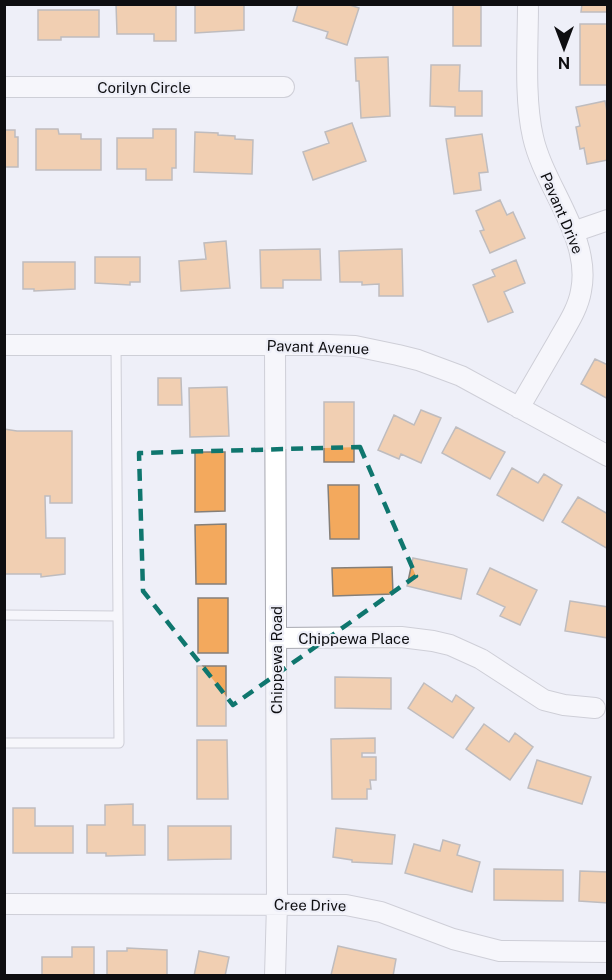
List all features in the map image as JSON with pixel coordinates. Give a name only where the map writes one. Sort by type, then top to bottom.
[{"type":"street","name":"Pavant Drive","points":[[519,408],[577,307],[583,269],[573,232],[542,166],[533,137],[529,106],[528,4]]},
{"type":"street","name":"Corilyn Circle","points":[[4,87],[284,87]]},
{"type":"street","points":[[573,232],[608,220]]},
{"type":"street","name":"Pavant Avenue","points":[[4,345],[355,346],[418,360],[461,376],[608,456]]},
{"type":"street","name":"Chippewa Road","points":[[275,345],[277,904],[275,975]]},
{"type":"street","name":"Chippewa Place","points":[[276,638],[401,637],[433,641],[450,645],[481,659],[544,700],[564,705],[595,708]]},
{"type":"street","name":"Cree Drive","points":[[4,904],[328,904],[364,908],[398,916],[468,944],[500,951],[608,952]]},
{"type":"lane","points":[[4,743],[119,743],[116,345]]},
{"type":"lane","points":[[4,615],[118,616]]},
{"type":"highlighted area","points":[[360,447],[416,576],[233,705],[143,591],[139,453]]},
{"type":"building","points":[[116,4],[176,4],[176,41],[154,41],[154,34],[117,34]]},
{"type":"building","points":[[195,4],[244,4],[244,30],[195,33]]},
{"type":"building","points":[[298,4],[347,4],[359,8],[347,45],[326,38],[328,32],[293,21]]},
{"type":"building","points":[[453,4],[481,4],[481,46],[453,46]]},
{"type":"building","points":[[582,4],[608,4],[608,12],[581,12]]},
{"type":"building","points":[[38,10],[99,10],[99,37],[61,37],[61,40],[38,40]]},
{"type":"building","points":[[580,24],[608,24],[608,85],[580,85]]},
{"type":"building","points":[[388,57],[390,116],[361,118],[355,58]]},
{"type":"building","points":[[431,65],[460,65],[459,91],[482,91],[482,116],[455,116],[455,107],[430,106]]},
{"type":"building","points":[[605,101],[608,116],[608,160],[587,164],[584,148],[580,149],[576,127],[580,126],[576,107]]},
{"type":"building","points":[[352,123],[366,161],[313,180],[303,152],[329,143],[325,132]]},
{"type":"building","points":[[36,129],[58,129],[59,134],[81,134],[81,139],[101,139],[101,170],[36,170]]},
{"type":"building","points":[[153,129],[176,129],[176,168],[172,168],[172,180],[146,180],[146,169],[117,169],[117,138],[153,138]]},
{"type":"building","points":[[4,130],[15,130],[15,137],[18,137],[18,167],[4,167]]},
{"type":"building","points":[[195,132],[218,133],[218,135],[235,136],[235,139],[253,140],[252,174],[194,172]]},
{"type":"building","points":[[482,134],[488,172],[479,173],[481,190],[454,194],[446,139]]},
{"type":"building","points":[[500,200],[507,215],[513,212],[525,238],[490,253],[480,231],[484,230],[476,211]]},
{"type":"building","points":[[226,241],[230,288],[181,291],[179,261],[206,259],[204,243]]},
{"type":"building","points":[[320,249],[321,280],[283,280],[283,288],[261,288],[260,250]]},
{"type":"building","points":[[402,249],[403,296],[379,296],[379,284],[362,285],[362,282],[340,282],[339,251]]},
{"type":"building","points":[[95,257],[140,257],[140,282],[130,282],[130,285],[95,283]]},
{"type":"building","points":[[516,260],[525,283],[504,292],[513,312],[488,322],[473,285],[495,276],[492,270]]},
{"type":"building","points":[[23,262],[75,262],[75,289],[34,291],[34,289],[23,289]]},
{"type":"building","points":[[595,359],[608,365],[608,399],[581,384]]},
{"type":"building","points":[[158,378],[181,378],[182,405],[158,405]]},
{"type":"building","points":[[227,387],[229,436],[190,437],[189,388]]},
{"type":"building","points":[[324,402],[354,402],[354,462],[324,462]]},
{"type":"building","points":[[421,410],[441,418],[421,463],[401,454],[399,459],[378,450],[394,415],[414,425]]},
{"type":"building","points":[[456,427],[505,452],[490,479],[442,453]]},
{"type":"building","points":[[4,429],[72,431],[72,503],[50,503],[50,496],[45,496],[46,538],[65,538],[65,574],[41,577],[41,574],[4,574]]},
{"type":"building","points":[[195,452],[225,452],[225,511],[195,512]]},
{"type":"building","points":[[512,468],[538,483],[544,474],[562,485],[543,521],[497,495]]},
{"type":"building","points":[[328,485],[359,485],[359,539],[330,539]]},
{"type":"building","points":[[578,497],[608,514],[608,549],[562,522]]},
{"type":"building","points":[[226,524],[226,584],[196,584],[195,525]]},
{"type":"building","points":[[413,558],[467,569],[461,599],[407,586]]},
{"type":"building","points":[[392,567],[393,594],[333,596],[332,568]]},
{"type":"building","points":[[490,568],[537,590],[520,625],[500,616],[505,607],[477,594]]},
{"type":"building","points":[[198,598],[228,598],[228,653],[198,653]]},
{"type":"building","points":[[570,601],[608,607],[608,638],[565,631]]},
{"type":"building","points":[[197,666],[226,666],[226,726],[197,726]]},
{"type":"building","points":[[335,677],[391,678],[391,709],[335,708]]},
{"type":"building","points":[[424,683],[452,702],[456,695],[474,708],[453,738],[408,708]]},
{"type":"building","points":[[484,724],[509,742],[515,733],[533,747],[510,780],[466,749]]},
{"type":"building","points":[[375,738],[375,753],[362,753],[362,757],[376,757],[376,780],[370,780],[371,789],[367,789],[367,799],[332,799],[331,739]]},
{"type":"building","points":[[197,740],[227,740],[228,799],[197,799]]},
{"type":"building","points":[[537,760],[591,777],[582,804],[528,788]]},
{"type":"building","points":[[133,804],[133,825],[145,825],[145,855],[106,856],[106,853],[87,853],[87,825],[105,825],[105,805]]},
{"type":"building","points":[[13,808],[35,808],[35,826],[73,826],[73,853],[13,853]]},
{"type":"building","points":[[168,826],[231,826],[231,859],[168,860]]},
{"type":"building","points":[[336,828],[395,835],[392,864],[352,862],[352,860],[333,857]]},
{"type":"building","points":[[443,840],[460,845],[457,855],[480,862],[472,892],[405,873],[414,844],[440,851]]},
{"type":"building","points":[[494,869],[563,870],[563,901],[494,900]]},
{"type":"building","points":[[580,871],[608,872],[608,903],[579,901]]},
{"type":"building","points":[[338,946],[396,959],[393,976],[331,975]]},
{"type":"building","points":[[72,947],[94,947],[94,976],[42,976],[42,957],[72,957]]},
{"type":"building","points":[[127,948],[167,950],[167,976],[107,976],[107,951],[127,951]]},
{"type":"building","points":[[199,951],[229,957],[225,976],[194,976]]}]
